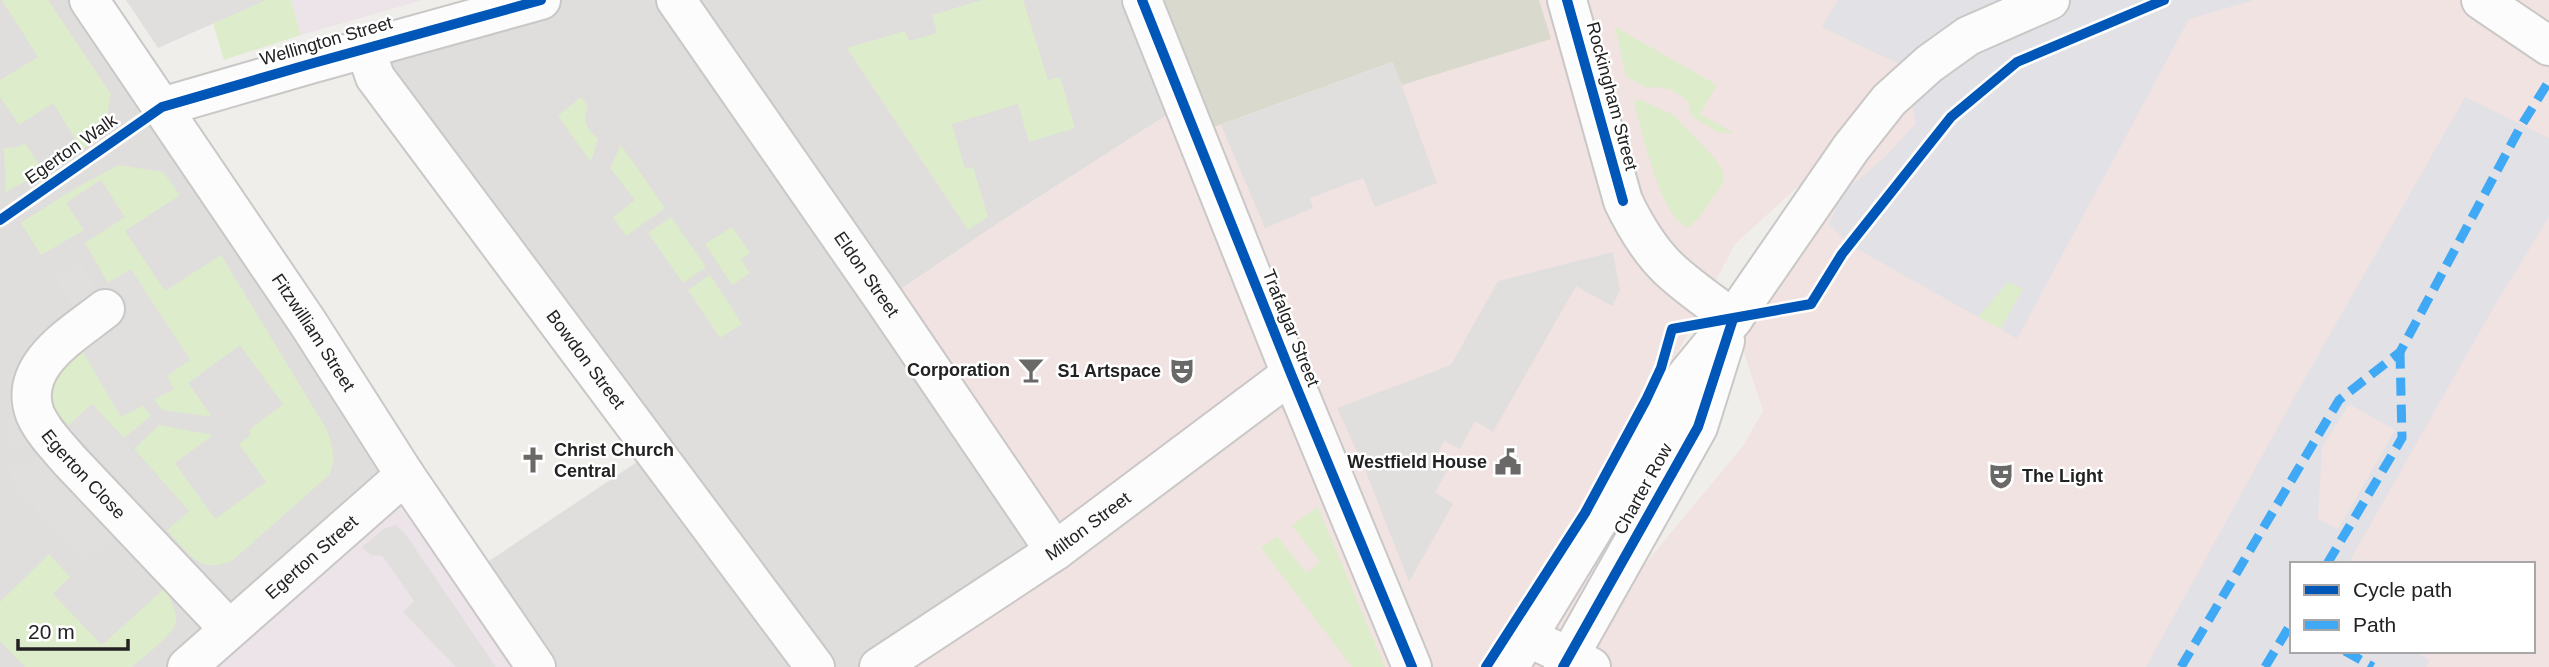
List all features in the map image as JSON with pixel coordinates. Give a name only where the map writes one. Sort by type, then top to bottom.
[{"type":"street","name":"Fitzwilliam Street","points":[[89,0],[308,323],[405,475],[536,667]]},
{"type":"street","name":"Wellington Street","points":[[162,107],[541,0]]},
{"type":"street","name":"Eldon Street","points":[[676,0],[1055,551]]},
{"type":"street","name":"Trafalgar Street","points":[[1142,0],[1291,374],[1412,667]]},
{"type":"street","name":"Rockingham Street","points":[[1567,0],[1623,201],[1635,225],[1649,247],[1669,269],[1733,319]]},
{"type":"street","name":"Charter Row","points":[[1518,652],[1687,375],[1733,319],[1850,148],[1889,100],[1929,64],[1968,36],[2050,0]]},
{"type":"street","points":[[2495,10],[2541,18],[2549,15]]},
{"type":"street","points":[[2495,10],[2549,46]]},
{"type":"street","name":"Bowdon Street","points":[[365,48],[375,77],[815,667]]},
{"type":"street","name":"Egerton Close","points":[[105,309],[50,354],[37,370],[32,390],[35,413],[47,434],[71,462],[229,629]]},
{"type":"street","name":"Charter Row","points":[[1575,663],[1698,427],[1733,319]]},
{"type":"street","name":"Milton Street","points":[[879,667],[1055,551],[1291,374]]},
{"type":"street","name":"Egerton Street","points":[[187,667],[405,475]]},
{"type":"street","points":[[1518,652],[1575,663]]},
{"type":"shaded area","points":[[0,0],[89,0],[405,475],[187,667],[0,667]]},
{"type":"shaded area","points":[[126,0],[264,0],[264,1],[158,48]]},
{"type":"shaded area","points":[[291,0],[423,0],[301,35]]},
{"type":"shaded area","points":[[541,0],[1142,0],[1184,104],[884,298],[1055,551],[879,667],[536,667],[471,573],[655,450],[365,48]]},
{"type":"shaded area","points":[[1142,0],[2549,0],[2549,667],[879,667],[1055,550],[883,298],[907,285],[1184,104]],"holes":[[[1871,120],[1733,319],[1763,411],[1743,446],[1571,653],[1669,369],[1735,244]]]},
{"type":"shaded area","points":[[1159,0],[1539,0],[1551,39],[1402,85],[1392,62],[1211,128]]},
{"type":"shaded area","points":[[1838,0],[2254,0],[2189,19],[2017,339],[2001,329],[2023,289],[2008,282],[1978,317],[1850,245],[1829,224],[1843,193],[1886,156],[1916,123],[1903,66],[1822,27]]},
{"type":"shaded area","points":[[1393,62],[1437,183],[1375,207],[1363,178],[1310,198],[1313,208],[1265,228],[1221,125]]},
{"type":"shaded area","points":[[2465,97],[2549,138],[2549,217],[2495,305],[2349,562],[2290,562],[2290,653],[2418,653],[2430,660],[2426,667],[2146,667],[2295,396]],"holes":[[[2349,404],[2395,430],[2338,529],[2318,519],[2322,448]]]},
{"type":"shaded area","points":[[1613,252],[1620,291],[1612,306],[1576,286],[1493,432],[1475,421],[1460,449],[1444,441],[1435,458],[1450,466],[1435,492],[1453,504],[1409,582],[1364,467],[1337,408],[1451,365],[1498,281]]},
{"type":"shaded area","points":[[80,262],[97,289],[131,269],[190,360],[167,376],[174,389],[121,417],[81,348],[70,303],[55,277]]},
{"type":"shaded area","points":[[22,360],[37,370],[32,390],[115,535],[86,562],[15,488],[10,475],[8,463],[31,463],[40,454],[33,446],[8,447],[10,372]]},
{"type":"shaded area","points":[[92,404],[189,511],[167,530],[67,427]]},
{"type":"shaded area","points":[[405,475],[536,667],[187,667]]},
{"type":"shaded area","points":[[395,525],[404,532],[496,667],[456,667],[403,612],[414,601],[382,556],[371,555],[362,547],[384,529]]},
{"type":"green space","points":[[2,0],[48,0],[111,94],[105,129],[98,140],[6,192],[4,148],[18,147],[25,143],[41,167],[78,144],[53,103],[19,125],[0,97],[0,80],[38,57]]},
{"type":"green space","points":[[264,0],[291,0],[301,35],[224,60],[213,23]]},
{"type":"green space","points":[[982,0],[1023,0],[1048,80],[1060,77],[1075,128],[1029,142],[1018,104],[952,124],[965,169],[973,167],[988,217],[968,230],[847,48],[905,31],[909,41],[937,33],[932,15]]},
{"type":"green space","points":[[1615,27],[1717,85],[1700,114],[1734,133],[1718,132],[1691,116],[1688,101],[1672,90],[1647,88],[1626,76]]},
{"type":"green space","points":[[581,97],[588,106],[585,116],[587,124],[598,139],[591,162],[558,116]]},
{"type":"green space","points":[[1636,100],[1674,115],[1717,161],[1723,172],[1723,183],[1698,219],[1687,228],[1677,220],[1660,190],[1634,103]]},
{"type":"green space","points":[[621,145],[665,208],[626,236],[613,217],[635,200],[610,168]]},
{"type":"green space","points":[[118,165],[163,172],[180,195],[125,231],[165,291],[221,255],[327,430],[331,441],[333,458],[329,475],[233,560],[221,564],[203,564],[196,560],[167,530],[189,511],[134,449],[159,425],[213,435],[175,463],[215,519],[266,482],[239,444],[251,435],[249,430],[283,404],[240,345],[188,383],[212,417],[162,410],[154,399],[173,389],[166,376],[190,360],[131,270],[108,283],[85,243],[125,217],[101,180],[66,203],[84,230],[41,255],[21,223]]},
{"type":"green space","points":[[671,217],[706,267],[683,283],[648,233]]},
{"type":"green space","points":[[732,227],[750,253],[741,260],[750,273],[732,285],[705,244]]},
{"type":"green space","points":[[710,275],[742,324],[720,338],[688,290]]},
{"type":"green space","points":[[2008,281],[2023,289],[2001,329],[1978,317]]},
{"type":"green space","points":[[81,348],[121,417],[142,405],[151,416],[124,438],[92,404],[67,427],[53,408],[49,393],[51,378],[58,368]]},
{"type":"green space","points":[[1318,507],[1385,667],[1352,667],[1261,548],[1277,536],[1306,573],[1320,562],[1292,525]]},
{"type":"green space","points":[[49,554],[70,577],[53,594],[102,645],[165,588],[175,613],[174,627],[132,667],[25,667],[0,641],[0,602]]},
{"type":"marked path","points":[[2181,667],[2339,400],[2400,352],[2521,126],[2549,81]]},
{"type":"marked path","points":[[2328,562],[2402,438],[2400,352]]},
{"type":"marked path","points":[[2265,667],[2290,625]]},
{"type":"marked path","points":[[2348,653],[2373,667]]},
{"type":"cycle path","name":"Egerton Walk","points":[[0,220],[162,107],[541,0]]},
{"type":"cycle path","points":[[1142,0],[1291,374],[1412,667]]},
{"type":"cycle path","points":[[1567,0],[1623,201]]},
{"type":"cycle path","points":[[1486,667],[1585,513],[1646,400],[1661,368],[1672,329],[1811,304],[1842,254],[1951,117],[2017,62],[2164,0]]},
{"type":"cycle path","points":[[1563,667],[1698,427],[1733,319]]},
{"type":"place","name":"Corporation","points":[[1031,370]]},
{"type":"place","name":"S1 Artspace","points":[[1182,371]]},
{"type":"place","name":"Christ Church Central","points":[[533,460]]},
{"type":"place","name":"Westfield House","points":[[1508,462]]},
{"type":"place","name":"The Light","points":[[2001,476]]}]
